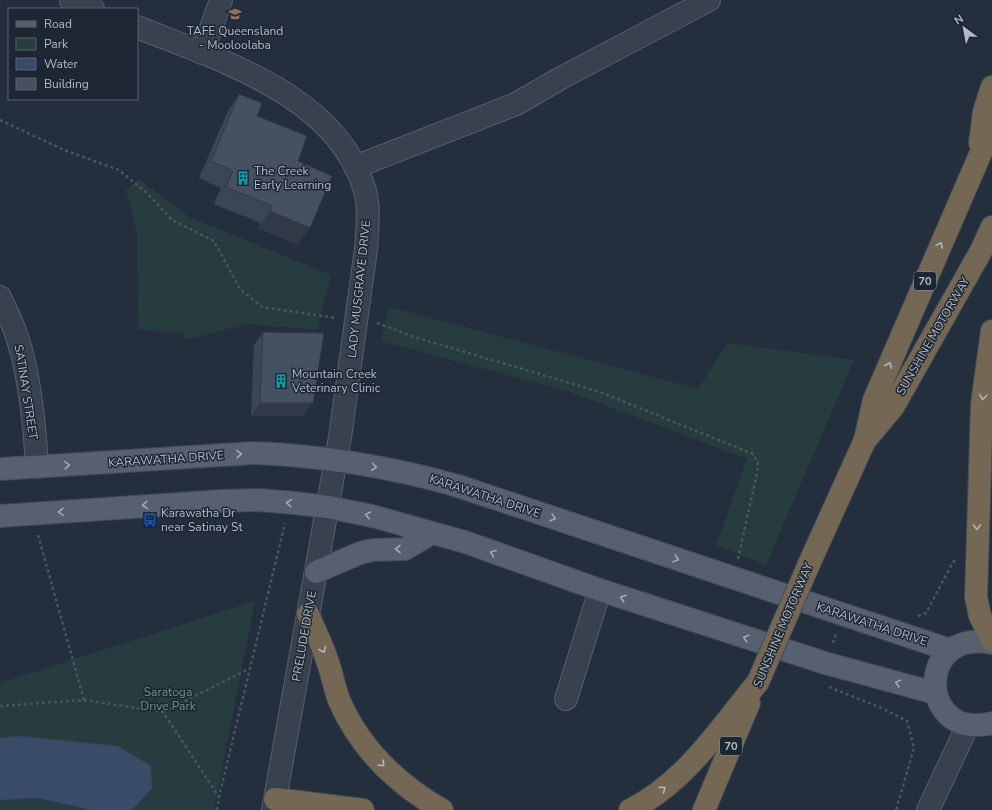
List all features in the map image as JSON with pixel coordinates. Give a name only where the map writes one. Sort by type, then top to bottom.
[{"type":"highway","name":"70","points":[[977,162],[984,112],[992,86]]},
{"type":"highway","name":"SUNSHINE MOTORWAY","points":[[704,810],[809,564],[865,440],[874,400],[992,127]]},
{"type":"highway","name":"SUNSHINE MOTORWAY","points":[[865,440],[892,407],[981,252],[992,227]]},
{"type":"highway","points":[[992,331],[982,404],[976,597],[980,616],[992,642]]},
{"type":"highway","points":[[308,614],[328,661],[332,679],[340,702],[364,745],[382,765],[403,784],[442,810]]},
{"type":"highway","points":[[630,810],[652,797],[685,770],[758,682]]},
{"type":"highway","points":[[274,804],[363,810]]},
{"type":"main road","name":"KARAWATHA DRIVE","points":[[0,469],[254,454],[279,454],[424,476],[950,650]]},
{"type":"main road","points":[[0,516],[186,502],[259,500],[328,507],[372,516],[465,542],[600,590],[825,663],[935,693]]},
{"type":"main road","points":[[316,572],[367,552],[406,549],[432,533]]},
{"type":"main road","points":[[992,642],[979,640],[964,642],[950,650],[939,664],[934,678],[935,693],[943,710],[954,720],[968,725],[992,723]]},
{"type":"street","points":[[71,0],[91,8]]},
{"type":"street","points":[[202,53],[221,0]]},
{"type":"street","points":[[355,167],[516,104],[561,78],[709,0]]},
{"type":"street","name":"LADY MUSGRAVE DRIVE","points":[[138,27],[202,53],[272,85],[312,111],[340,143],[355,167],[365,192],[367,219],[357,321],[336,462]]},
{"type":"street","name":"SATINAY STREET","points":[[0,297],[17,334],[26,378],[37,467]]},
{"type":"street","name":"PRELUDE DRIVE","points":[[274,804],[336,462]]},
{"type":"street","points":[[566,699],[600,590]]},
{"type":"street","points":[[928,810],[968,725]]},
{"type":"path","points":[[0,120],[64,150],[119,170],[148,194],[172,220],[214,241],[240,289],[262,307],[323,317],[380,323],[414,337],[600,392],[753,454],[758,463],[757,473],[737,564]]},
{"type":"path","points":[[217,810],[284,534],[288,503]]},
{"type":"path","points":[[32,514],[84,700]]},
{"type":"path","points":[[0,706],[84,700],[163,712],[251,668]]},
{"type":"path","points":[[163,712],[219,797]]},
{"type":"green space","points":[[139,179],[189,217],[331,275],[317,330],[247,324],[185,340],[184,334],[138,329],[137,234],[126,190]]},
{"type":"green space","points":[[389,307],[698,389],[728,343],[854,360],[766,565],[716,545],[747,459],[570,392],[381,341]]},
{"type":"green space","name":"Saratoga Drive Park","points":[[255,601],[214,810],[132,810],[118,746],[18,736],[0,738],[0,683]]},
{"type":"green space","points":[[37,798],[90,810],[0,810],[0,800]]},
{"type":"water","points":[[18,736],[118,746],[151,766],[152,788],[132,810],[90,810],[37,798],[0,800],[0,738]]},
{"type":"building","name":"The Creek Early Learning","points":[[239,94],[262,103],[257,116],[307,136],[298,161],[332,176],[310,228],[270,211],[272,206],[226,187],[233,171],[211,161]]},
{"type":"building","name":"Mountain Creek Veterinary Clinic","points":[[263,332],[324,333],[313,403],[260,403]]},
{"type":"place","name":"TAFE Queensland - Mooloolaba","points":[[235,14]]},
{"type":"place","name":"The Creek Early Learning","points":[[243,178]]},
{"type":"place","name":"Mountain Creek Veterinary Clinic","points":[[281,381]]},
{"type":"place","name":"Karawatha Dr near Satinay St","points":[[150,520]]}]
